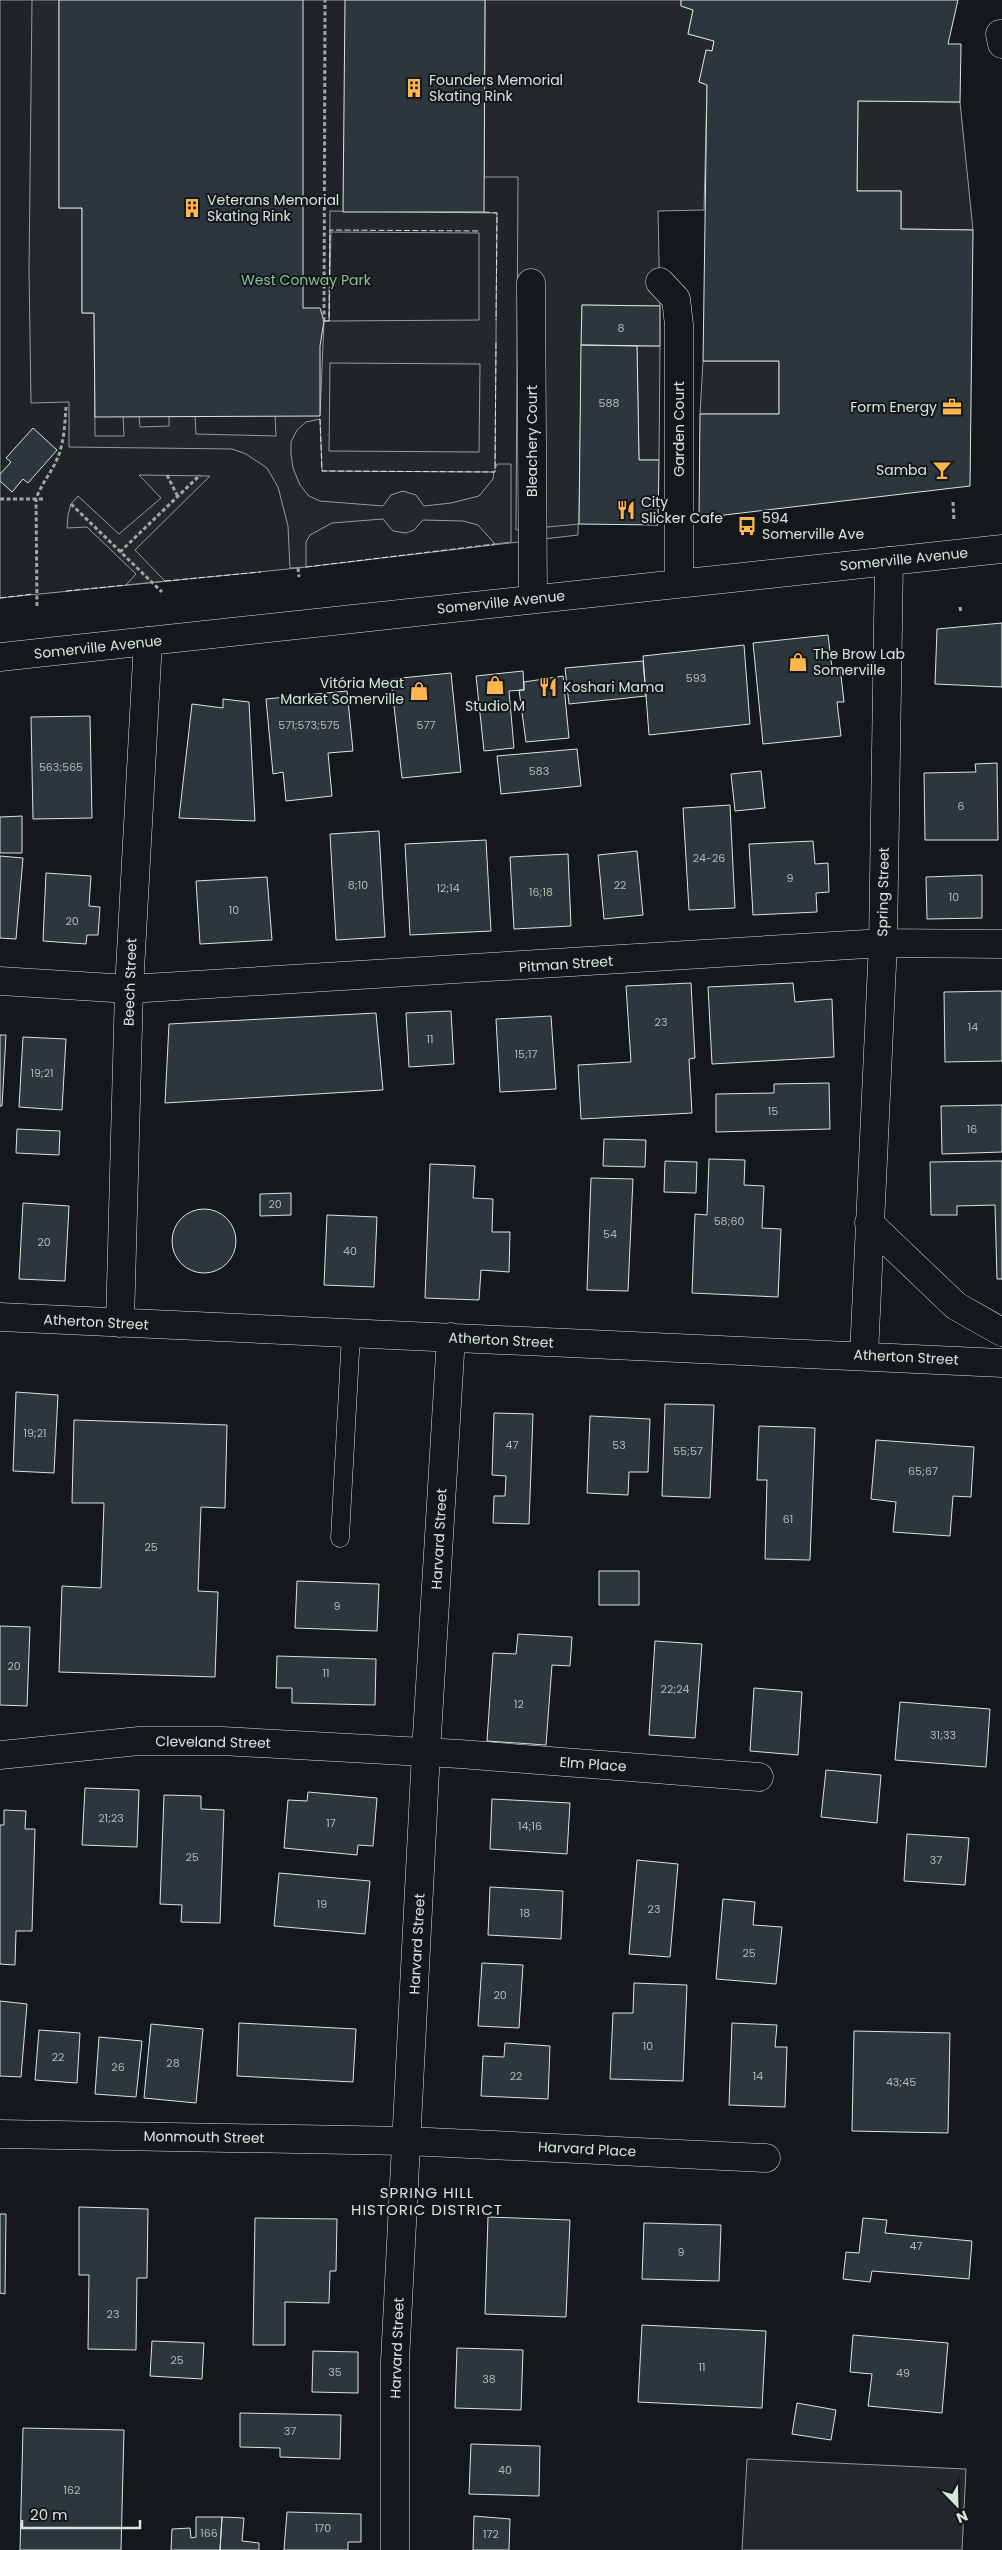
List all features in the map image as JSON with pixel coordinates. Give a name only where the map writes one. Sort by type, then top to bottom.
[{"type":"street","name":"Garden Court","points":[[660,282],[676,300],[679,325],[679,582]]},
{"type":"street","name":"Bleachery Court","points":[[531,284],[533,598]]},
{"type":"street","name":"Somerville Avenue","points":[[0,657],[679,582],[1002,549]]},
{"type":"street","name":"Spring Street","points":[[864,1355],[882,943],[889,561]]},
{"type":"street","name":"Beech Street","points":[[120,1323],[129,988],[148,641]]},
{"type":"street","name":"Pitman Street","points":[[0,981],[129,988],[512,967],[882,943],[1002,944]]},
{"type":"street","points":[[869,1222],[956,1306],[1002,1332]]},
{"type":"street","name":"Atherton Street","points":[[0,1318],[864,1355],[1002,1363]]},
{"type":"street","name":"Harvard Street","points":[[395,2550],[395,2361],[408,2141],[426,1752],[451,1337]]},
{"type":"street","name":"Cleveland Street","points":[[0,1755],[140,1741],[222,1741],[426,1752]]},
{"type":"street","name":"Elm Place","points":[[426,1752],[759,1777]]},
{"type":"street","name":"Monmouth Street","points":[[0,2134],[408,2141]]},
{"type":"street","name":"Harvard Place","points":[[408,2141],[766,2158]]},
{"type":"lane","points":[[340,1538],[351,1334]]},
{"type":"path","points":[[324,321],[325,0]]},
{"type":"path","points":[[37,606],[36,499],[40,487],[58,459],[62,445],[66,406]]},
{"type":"path","points":[[167,475],[178,497]]},
{"type":"path","points":[[120,552],[200,475]]},
{"type":"path","points":[[0,499],[43,499]]},
{"type":"path","points":[[952,502],[954,524]]},
{"type":"path","points":[[71,504],[162,592]]},
{"type":"path","points":[[298,568],[299,577]]},
{"type":"path","points":[[960,606],[961,612]]},
{"type":"green space","name":"West Conway Park","points":[[0,0],[655,0],[582,306],[578,535],[298,568],[0,598]]},
{"type":"shaded area","points":[[32,0],[59,0],[59,208],[82,208],[82,313],[94,313],[95,436],[124,436],[123,415],[139,416],[140,427],[169,426],[169,416],[195,416],[196,434],[276,436],[275,415],[320,415],[324,321],[329,321],[330,211],[497,213],[495,469],[497,464],[511,464],[511,542],[495,544],[478,525],[463,521],[423,520],[414,530],[406,533],[393,531],[383,519],[332,523],[310,535],[306,542],[306,567],[290,568],[288,526],[278,487],[267,468],[246,454],[232,449],[69,447],[69,402],[31,403],[29,271]],"holes":[[[331,232],[479,233],[479,320],[329,321]],[[330,363],[480,364],[479,452],[329,451]],[[320,419],[322,471],[494,472],[493,479],[479,496],[451,503],[424,506],[416,495],[403,491],[391,495],[383,506],[320,501],[309,496],[300,485],[293,468],[291,442],[297,430],[306,422]]]},
{"type":"shaded area","points":[[485,0],[681,0],[681,6],[693,10],[688,34],[714,41],[712,51],[707,50],[699,82],[707,85],[704,210],[658,211],[660,306],[582,305],[579,524],[516,530],[518,177],[484,177]]},
{"type":"shaded area","points":[[858,101],[960,102],[973,230],[901,229],[901,191],[857,191]]},
{"type":"shaded area","points":[[637,346],[660,346],[659,460],[639,460]]},
{"type":"shaded area","points":[[703,361],[779,361],[779,414],[700,414]]},
{"type":"shaded area","points":[[139,475],[210,476],[135,550],[165,581],[126,585],[136,574],[87,527],[67,528],[68,515],[71,504],[78,496],[119,534],[161,498]]},
{"type":"shaded area","points":[[747,2459],[966,2469],[962,2550],[742,2550]]},
{"type":"building","name":"Veterans Memorial Skating Rink","points":[[59,0],[303,0],[303,308],[320,308],[324,321],[320,346],[320,416],[95,417],[94,313],[82,313],[82,208],[59,208]]},
{"type":"building","name":"Founders Memorial Skating Rink","points":[[345,0],[485,0],[484,212],[343,212]]},
{"type":"building","points":[[681,0],[958,0],[948,44],[961,44],[960,102],[858,101],[857,191],[901,191],[901,229],[973,230],[970,486],[699,518],[700,414],[779,414],[779,361],[703,361],[707,85],[699,82],[706,50],[712,51],[714,41],[688,34],[693,10],[681,6]]},
{"type":"building","points":[[582,305],[660,306],[660,346],[581,345]]},
{"type":"building","points":[[581,345],[637,346],[639,460],[659,460],[658,525],[579,524]]},
{"type":"building","points":[[33,428],[57,450],[28,483],[23,479],[12,492],[0,481],[0,474],[11,462],[6,458]]},
{"type":"building","points":[[1002,623],[1002,687],[935,684],[937,629]]},
{"type":"building","points":[[828,635],[832,668],[840,667],[844,702],[837,702],[841,736],[763,744],[753,643]]},
{"type":"building","points":[[744,645],[750,724],[649,735],[643,656]]},
{"type":"building","points":[[643,661],[646,696],[569,704],[565,668]]},
{"type":"building","points":[[523,671],[524,690],[509,691],[514,748],[484,751],[476,676]]},
{"type":"building","points":[[451,673],[461,772],[402,778],[391,679]]},
{"type":"building","points":[[563,676],[569,738],[526,742],[519,690],[524,690],[524,682]]},
{"type":"building","points":[[347,691],[353,751],[328,753],[332,796],[286,801],[283,772],[273,774],[266,699]]},
{"type":"building","points":[[223,699],[249,702],[255,821],[179,818],[192,704],[223,708]]},
{"type":"building","points":[[90,716],[92,818],[33,819],[31,717]]},
{"type":"building","points":[[577,749],[581,786],[501,794],[497,756]]},
{"type":"building","points":[[997,763],[998,840],[925,840],[924,773],[976,772],[975,764]]},
{"type":"building","points":[[761,771],[765,808],[735,811],[731,774]]},
{"type":"building","points":[[730,805],[735,908],[689,910],[683,808]]},
{"type":"building","points":[[22,816],[22,853],[0,853],[0,817]]},
{"type":"building","points":[[379,831],[385,937],[336,940],[330,834]]},
{"type":"building","points":[[486,840],[491,931],[410,935],[405,844]]},
{"type":"building","points":[[813,841],[815,864],[828,863],[829,892],[816,893],[817,912],[753,915],[749,844]]},
{"type":"building","points":[[637,851],[643,915],[604,919],[598,855]]},
{"type":"building","points":[[568,854],[571,926],[514,929],[510,857]]},
{"type":"building","points":[[0,856],[23,858],[16,939],[0,938]]},
{"type":"building","points":[[46,873],[91,876],[89,906],[100,907],[98,935],[87,935],[86,944],[43,941]]},
{"type":"building","points":[[982,875],[982,918],[927,919],[926,877]]},
{"type":"building","points":[[267,877],[272,940],[200,944],[196,881]]},
{"type":"building","points":[[691,983],[695,1058],[689,1059],[692,1113],[581,1119],[578,1065],[631,1062],[626,986]]},
{"type":"building","points":[[793,983],[795,1002],[832,999],[834,1057],[712,1064],[708,987]]},
{"type":"building","points":[[1002,991],[1002,1061],[945,1062],[944,992]]},
{"type":"building","points":[[451,1011],[454,1064],[409,1067],[406,1013]]},
{"type":"building","points":[[376,1013],[383,1090],[165,1103],[169,1024]]},
{"type":"building","points":[[551,1016],[556,1089],[500,1092],[496,1019]]},
{"type":"building","points":[[0,1035],[6,1035],[2,1106],[0,1106]]},
{"type":"building","points":[[23,1037],[66,1039],[62,1110],[19,1107]]},
{"type":"building","points":[[829,1083],[830,1129],[716,1132],[716,1094],[774,1093],[774,1084]]},
{"type":"building","points":[[1002,1105],[1002,1152],[942,1154],[941,1106]]},
{"type":"building","points":[[17,1129],[60,1131],[59,1155],[16,1153]]},
{"type":"building","points":[[604,1139],[646,1140],[645,1167],[603,1166]]},
{"type":"building","points":[[709,1159],[745,1160],[744,1185],[764,1186],[762,1228],[781,1229],[778,1297],[692,1293],[695,1214],[707,1215]]},
{"type":"building","points":[[665,1161],[697,1162],[696,1193],[664,1192]]},
{"type":"building","points":[[1002,1161],[1002,1279],[997,1279],[995,1205],[957,1206],[957,1215],[931,1215],[930,1162]]},
{"type":"building","points":[[430,1164],[475,1166],[473,1198],[493,1199],[492,1232],[510,1232],[509,1272],[481,1270],[479,1300],[425,1298]]},
{"type":"building","points":[[591,1178],[633,1179],[628,1291],[587,1290]]},
{"type":"building","points":[[291,1193],[291,1215],[260,1216],[260,1194]]},
{"type":"building","points":[[23,1203],[69,1206],[65,1281],[19,1279]]},
{"type":"building","points":[[198,1209],[210,1209],[227,1218],[234,1229],[236,1241],[234,1253],[227,1264],[210,1273],[198,1273],[186,1268],[177,1259],[172,1247],[172,1235],[177,1223],[186,1214]]},
{"type":"building","points":[[327,1215],[377,1217],[374,1287],[324,1285]]},
{"type":"building","points":[[16,1392],[58,1395],[54,1473],[13,1471]]},
{"type":"building","points":[[665,1404],[714,1405],[710,1498],[662,1496]]},
{"type":"building","points":[[494,1413],[533,1414],[529,1524],[493,1523],[494,1496],[505,1496],[506,1476],[492,1475]]},
{"type":"building","points":[[590,1416],[650,1419],[648,1472],[629,1472],[628,1495],[587,1493]]},
{"type":"building","points":[[74,1420],[227,1425],[225,1508],[201,1507],[198,1591],[218,1592],[215,1677],[59,1672],[62,1586],[101,1588],[104,1503],[72,1503]]},
{"type":"building","points":[[759,1426],[815,1428],[810,1560],[765,1559],[767,1480],[757,1480]]},
{"type":"building","points":[[876,1440],[974,1447],[971,1497],[953,1496],[950,1536],[893,1532],[896,1502],[871,1499]]},
{"type":"building","points":[[599,1571],[639,1571],[639,1605],[599,1605]]},
{"type":"building","points":[[297,1581],[379,1584],[377,1631],[295,1628]]},
{"type":"building","points":[[0,1626],[30,1627],[27,1706],[0,1705]]},
{"type":"building","points":[[518,1634],[572,1637],[570,1666],[552,1665],[546,1745],[487,1741],[493,1653],[516,1654]]},
{"type":"building","points":[[655,1641],[702,1644],[695,1738],[649,1735]]},
{"type":"building","points":[[277,1656],[376,1659],[375,1705],[292,1703],[292,1688],[276,1688]]},
{"type":"building","points":[[754,1688],[802,1692],[798,1755],[750,1751]]},
{"type":"building","points":[[900,1702],[990,1709],[986,1767],[895,1760]]},
{"type":"building","points":[[826,1770],[881,1775],[877,1823],[821,1817]]},
{"type":"building","points":[[85,1788],[139,1790],[137,1847],[82,1845]]},
{"type":"building","points":[[308,1792],[377,1798],[373,1846],[358,1845],[357,1855],[284,1848],[288,1800],[307,1801]]},
{"type":"building","points":[[164,1795],[201,1796],[201,1809],[224,1810],[220,1923],[181,1922],[182,1905],[160,1904]]},
{"type":"building","points":[[492,1799],[570,1803],[567,1854],[490,1849]]},
{"type":"building","points":[[4,1810],[26,1811],[25,1829],[35,1829],[32,1931],[16,1931],[15,1965],[0,1964],[0,1825],[4,1825]]},
{"type":"building","points":[[907,1834],[969,1838],[965,1885],[904,1881]]},
{"type":"building","points":[[637,1860],[678,1864],[670,1957],[629,1954]]},
{"type":"building","points":[[279,1873],[370,1881],[365,1934],[274,1926]]},
{"type":"building","points":[[490,1887],[563,1891],[561,1939],[488,1935]]},
{"type":"building","points":[[723,1899],[755,1902],[753,1925],[782,1927],[776,1984],[716,1979]]},
{"type":"building","points":[[482,1963],[523,1965],[519,2028],[478,2026]]},
{"type":"building","points":[[634,1983],[687,1985],[683,2081],[610,2079],[613,2013],[633,2013]]},
{"type":"building","points":[[0,2001],[27,2004],[21,2077],[0,2076]]},
{"type":"building","points":[[239,2023],[356,2029],[353,2082],[237,2076]]},
{"type":"building","points":[[732,2023],[777,2025],[775,2047],[787,2047],[785,2107],[729,2105]]},
{"type":"building","points":[[151,2024],[203,2029],[196,2103],[144,2098]]},
{"type":"building","points":[[39,2030],[80,2033],[77,2083],[35,2080]]},
{"type":"building","points":[[854,2031],[950,2033],[948,2133],[852,2131]]},
{"type":"building","points":[[99,2037],[142,2041],[136,2097],[95,2094]]},
{"type":"building","points":[[505,2043],[550,2046],[548,2099],[481,2096],[483,2056],[504,2057]]},
{"type":"building","points":[[79,2207],[148,2209],[147,2278],[137,2278],[136,2350],[88,2349],[89,2275],[79,2275]]},
{"type":"building","points":[[0,2214],[6,2214],[5,2294],[0,2293]]},
{"type":"building","points":[[488,2217],[570,2220],[566,2317],[485,2314]]},
{"type":"building","points":[[255,2218],[337,2219],[336,2271],[330,2271],[329,2303],[285,2302],[285,2345],[253,2345]]},
{"type":"building","points":[[863,2218],[887,2220],[885,2233],[972,2241],[969,2279],[872,2271],[870,2282],[843,2279],[846,2252],[859,2253]]},
{"type":"building","points":[[644,2223],[721,2225],[719,2281],[642,2279]]},
{"type":"building","points":[[642,2325],[766,2331],[762,2408],[638,2402]]},
{"type":"building","points":[[853,2335],[948,2343],[942,2413],[868,2406],[872,2374],[850,2372]]},
{"type":"building","points":[[152,2341],[204,2343],[202,2379],[150,2376]]},
{"type":"building","points":[[457,2348],[523,2350],[521,2410],[455,2408]]},
{"type":"building","points":[[313,2351],[358,2352],[358,2393],[312,2392]]},
{"type":"building","points":[[797,2403],[836,2410],[831,2440],[792,2434]]},
{"type":"building","points":[[240,2413],[341,2415],[340,2459],[280,2457],[280,2448],[240,2447]]},
{"type":"building","points":[[23,2428],[124,2430],[121,2550],[20,2550]]},
{"type":"building","points":[[471,2444],[540,2446],[539,2496],[469,2494]]},
{"type":"building","points":[[287,2512],[361,2514],[361,2542],[348,2542],[348,2550],[284,2550]]},
{"type":"building","points":[[474,2516],[510,2519],[509,2550],[473,2550]]},
{"type":"building","points":[[196,2517],[222,2517],[220,2550],[171,2550],[172,2529],[190,2528],[191,2538],[196,2537]]},
{"type":"building","points":[[222,2517],[244,2518],[242,2541],[259,2543],[259,2550],[220,2550]]},
{"type":"fence","points":[[484,212],[497,213],[496,320]]},
{"type":"fence","points":[[324,321],[329,321],[330,230],[480,231]]},
{"type":"fence","points":[[320,419],[322,471],[495,472],[496,342]]},
{"type":"fence","points":[[306,567],[495,544]]},
{"type":"fence","points":[[165,581],[261,572]]},
{"type":"fence","points":[[66,591],[126,585]]},
{"type":"fence","points":[[0,598],[32,594]]},
{"type":"place","name":"Founders Memorial Skating Rink","points":[[414,88]]},
{"type":"place","name":"Veterans Memorial Skating Rink","points":[[192,208]]},
{"type":"place","name":"Form Energy","points":[[952,407]]},
{"type":"place","name":"Samba","points":[[942,470]]},
{"type":"place","name":"City Slicker Cafe","points":[[626,510]]},
{"type":"place","name":"594 Somerville Ave","points":[[747,526]]},
{"type":"place","name":"The Brow Lab Somerville","points":[[798,662]]},
{"type":"place","name":"Studio M","points":[[495,685]]},
{"type":"place","name":"Koshari Mama","points":[[548,687]]},
{"type":"place","name":"Vitória Meat Market Somerville","points":[[419,691]]},
{"type":"district","name":"SPRING HILL HISTORIC DISTRICT","points":[[427,2202]]}]
